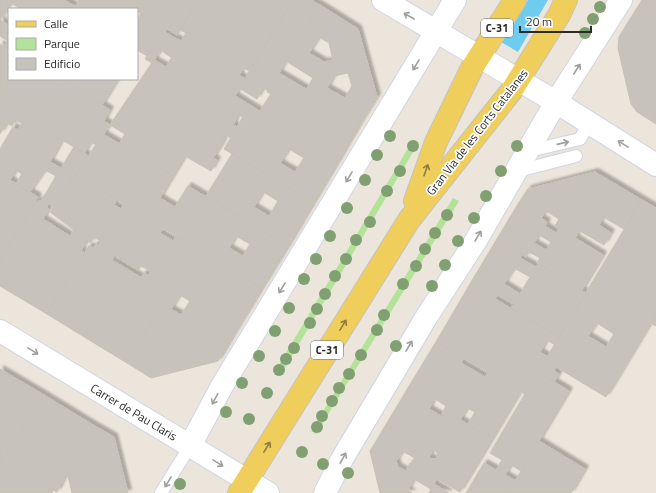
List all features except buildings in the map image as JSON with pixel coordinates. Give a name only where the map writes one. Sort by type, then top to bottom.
[{"type":"main road","name":"Gran Via de les Corts Catalanes","points":[[408,220],[436,142],[472,68],[515,0]]},
{"type":"main road","name":"Gran Via de les Corts Catalanes","points":[[243,487],[408,220],[518,80],[559,15],[566,0]]},
{"type":"street","points":[[383,0],[556,102],[656,165]]},
{"type":"street","points":[[190,446],[222,386],[455,0]]},
{"type":"street","points":[[325,493],[342,459],[423,323],[518,171],[556,102],[621,0]]},
{"type":"street","name":"Carrer de Pau Claris","points":[[0,331],[190,446],[243,487],[268,493]]},
{"type":"lane","points":[[529,151],[580,139],[589,123]]},
{"type":"lane","points":[[518,171],[576,156]]},
{"type":"lane","points":[[161,493],[190,446]]},
{"type":"green space","points":[[413,140],[419,142],[280,376],[274,373]]},
{"type":"green space","points":[[453,198],[459,201],[316,434],[311,431]]},
{"type":"water","points":[[528,0],[548,0],[518,52],[501,42]]}]
